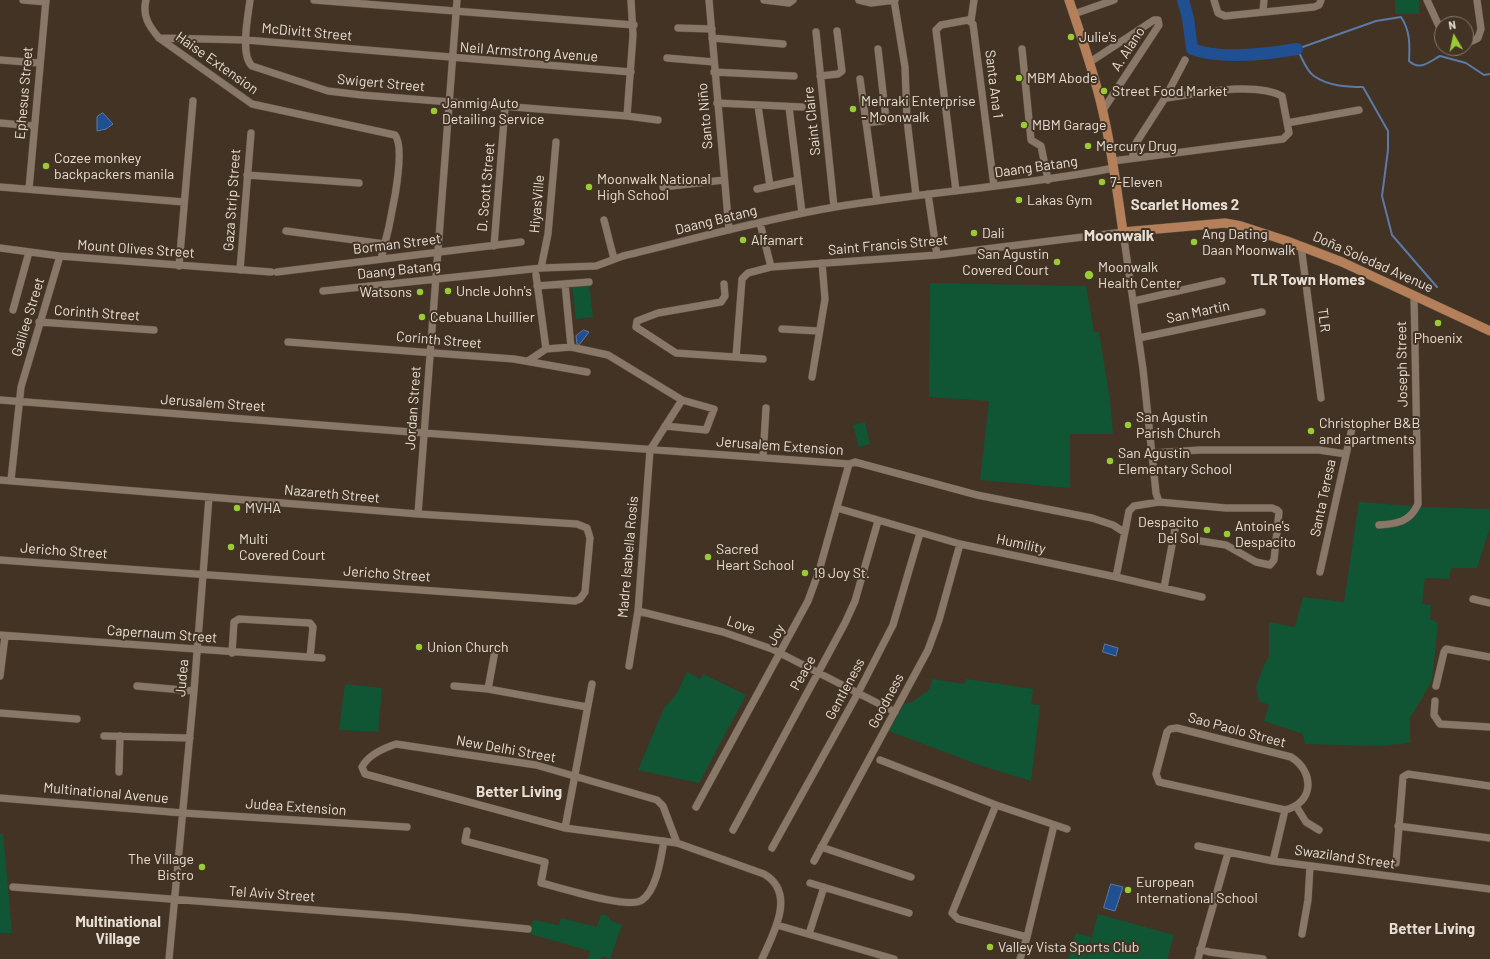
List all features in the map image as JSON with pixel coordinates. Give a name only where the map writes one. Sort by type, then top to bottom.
[{"type":"main road","points":[[1069,0],[1090,62],[1103,110],[1114,164],[1123,232]]},
{"type":"main road","name":"Doña Soledad Avenue","points":[[1123,232],[1229,223],[1301,246],[1342,262],[1490,331]]},
{"type":"street","points":[[24,0],[46,1]]},
{"type":"street","name":"Haise Extension","points":[[146,0],[144,9],[148,25],[159,38],[252,104],[393,133],[397,137],[399,144],[396,193],[385,244]]},
{"type":"street","name":"Swigert Street","points":[[250,0],[246,40],[247,60],[252,66],[328,91],[627,116],[658,120]]},
{"type":"street","points":[[314,0],[634,25]]},
{"type":"street","points":[[453,58],[457,0]]},
{"type":"street","points":[[627,116],[634,25],[631,0]]},
{"type":"street","name":"Santo Niño","points":[[709,0],[714,72],[729,230]]},
{"type":"street","points":[[764,0],[789,3],[793,0]]},
{"type":"street","points":[[859,0],[871,3],[894,0],[905,67],[907,120],[916,195]]},
{"type":"street","points":[[956,191],[936,32],[937,27],[941,25],[961,21],[971,21],[974,0]]},
{"type":"street","points":[[1074,14],[1114,0]]},
{"type":"street","points":[[1214,0],[1216,8],[1221,15],[1226,16],[1263,11],[1314,7],[1320,2]]},
{"type":"street","points":[[1263,11],[1264,0]]},
{"type":"street","points":[[1427,0],[1434,16]]},
{"type":"street","points":[[1474,40],[1478,38],[1481,28],[1477,0]]},
{"type":"street","name":"Ephesus Street","points":[[29,190],[39,62],[46,1]]},
{"type":"street","name":"A. Alano","points":[[1090,62],[1154,20],[1159,21],[1159,24],[1132,67],[1103,110]]},
{"type":"street","name":"Santa Ana 1","points":[[971,21],[973,24],[994,186]]},
{"type":"street","points":[[678,28],[712,29]]},
{"type":"street","points":[[820,76],[840,74],[842,71],[836,31]]},
{"type":"street","name":"Saint Claire","points":[[816,32],[834,207]]},
{"type":"street","name":"McDivitt Street","points":[[159,38],[172,37],[246,40],[453,58]]},
{"type":"street","points":[[712,38],[783,44]]},
{"type":"street","points":[[866,123],[883,121],[886,118],[878,49]]},
{"type":"street","points":[[1022,49],[1031,140],[1041,146],[1048,180]]},
{"type":"street","name":"Neil Armstrong Avenue","points":[[436,279],[453,58],[631,72]]},
{"type":"street","points":[[667,58],[714,62]]},
{"type":"street","points":[[0,60],[39,62]]},
{"type":"street","points":[[1132,158],[1136,143],[1165,98],[1185,60]]},
{"type":"street","points":[[714,72],[794,76]]},
{"type":"street","points":[[860,79],[877,201]]},
{"type":"street","points":[[1165,98],[1245,89],[1270,91],[1282,96],[1287,123],[1359,110]]},
{"type":"street","points":[[179,266],[193,101]]},
{"type":"street","points":[[717,103],[802,107]]},
{"type":"street","points":[[758,106],[770,186]]},
{"type":"street","points":[[789,106],[802,213]]},
{"type":"street","name":"D. Scott Street","points":[[494,246],[505,107]]},
{"type":"street","points":[[0,123],[34,126]]},
{"type":"street","name":"Daang Batang","points":[[323,291],[542,268],[596,266],[614,259],[729,230],[834,207],[916,195],[1048,180],[1114,164],[1132,158],[1283,139],[1289,133],[1287,123]]},
{"type":"street","name":"Gaza Strip Street","points":[[240,270],[250,133]]},
{"type":"street","name":"HiyasVille","points":[[542,268],[548,234],[556,142]]},
{"type":"street","points":[[247,175],[360,184]]},
{"type":"street","points":[[663,187],[724,180]]},
{"type":"street","points":[[757,189],[798,180]]},
{"type":"street","points":[[0,187],[184,202]]},
{"type":"street","points":[[928,194],[937,255]]},
{"type":"street","points":[[604,220],[614,259]]},
{"type":"street","points":[[760,223],[771,267]]},
{"type":"street","points":[[286,231],[385,244],[381,259]]},
{"type":"street","points":[[1123,232],[1139,338],[1153,453],[1156,493],[1160,502]]},
{"type":"street","name":"Saint Francis Street","points":[[736,357],[743,276],[771,267],[937,255],[1123,232]]},
{"type":"street","name":"Borman Street","points":[[274,272],[521,242]]},
{"type":"street","name":"TLR","points":[[1301,246],[1321,398]]},
{"type":"street","name":"Mount Olives Street","points":[[0,248],[60,256],[274,272]]},
{"type":"street","points":[[13,310],[29,252]]},
{"type":"street","name":"Galilee Street","points":[[11,480],[18,401],[39,322],[60,256]]},
{"type":"street","points":[[812,377],[818,331],[825,295],[822,263]]},
{"type":"street","points":[[536,275],[546,349]]},
{"type":"street","name":"Jordan Street","points":[[418,514],[436,279]]},
{"type":"street","points":[[1134,301],[1222,281]]},
{"type":"street","points":[[537,286],[589,282]]},
{"type":"street","points":[[565,284],[571,347]]},
{"type":"street","points":[[724,284],[725,296],[721,302],[654,314],[638,320],[635,324],[637,328],[676,353],[763,359]]},
{"type":"street","name":"Joseph Street","points":[[1379,525],[1396,524],[1406,520],[1415,511],[1418,504],[1414,295]]},
{"type":"street","name":"San Martin","points":[[1139,338],[1262,312]]},
{"type":"street","name":"Corinth Street","points":[[39,322],[154,330]]},
{"type":"street","points":[[782,329],[818,331]]},
{"type":"street","name":"Corinth Street","points":[[288,342],[430,352],[528,362],[588,372]]},
{"type":"street","points":[[528,362],[546,349],[571,347],[608,355],[682,400],[714,409],[707,429],[702,431],[665,426]]},
{"type":"street","name":"Jerusalem Street","points":[[0,400],[424,433]]},
{"type":"street","points":[[650,450],[666,422],[682,400]]},
{"type":"street","points":[[764,457],[766,408]]},
{"type":"street","name":"Santa Teresa","points":[[1320,572],[1352,428]]},
{"type":"street","name":"Jerusalem Extension","points":[[424,433],[849,464],[857,463],[977,495],[1092,518],[1113,525],[1124,532]]},
{"type":"street","name":"Madre Isabella Rosis","points":[[628,666],[638,611],[650,450]]},
{"type":"street","points":[[1153,453],[1200,450],[1319,450],[1346,454]]},
{"type":"street","name":"Joy","points":[[696,807],[808,601],[849,464]]},
{"type":"street","name":"Nazareth Street","points":[[0,480],[209,498],[583,525],[587,528],[590,538],[585,592],[580,599]]},
{"type":"street","name":"Judea","points":[[183,813],[198,650],[209,498]]},
{"type":"street","points":[[1116,577],[1124,532],[1132,507],[1160,502],[1226,508],[1272,508],[1277,510],[1279,515],[1274,560],[1270,565],[1256,562],[1226,545],[1188,539]]},
{"type":"street","name":"Humility","points":[[837,508],[960,544],[1202,597]]},
{"type":"street","name":"Peace","points":[[734,830],[851,612],[878,521]]},
{"type":"street","points":[[1164,588],[1175,529]]},
{"type":"street","name":"Gentleness","points":[[772,848],[858,693],[893,625],[920,533]]},
{"type":"street","name":"Goodness","points":[[814,861],[928,650],[939,620],[960,544]]},
{"type":"street","name":"Jericho Street","points":[[0,560],[570,601],[580,599]]},
{"type":"street","points":[[1473,599],[1490,603]]},
{"type":"street","name":"Love","points":[[638,611],[723,632],[781,653],[895,712]]},
{"type":"street","points":[[232,653],[234,622],[239,619],[310,623],[313,627],[310,657]]},
{"type":"street","points":[[0,676],[2,636]]},
{"type":"street","name":"Capernaum Street","points":[[2,636],[322,658]]},
{"type":"street","points":[[1436,686],[1446,649],[1490,657]]},
{"type":"street","points":[[488,689],[495,651]]},
{"type":"street","points":[[592,684],[565,828],[677,843],[764,874],[778,887],[780,896],[780,910],[777,925],[762,959]]},
{"type":"street","points":[[138,686],[194,691]]},
{"type":"street","points":[[454,686],[488,689],[587,707]]},
{"type":"street","points":[[1435,701],[1434,715],[1440,724],[1490,727]]},
{"type":"street","points":[[0,713],[77,719]]},
{"type":"street","name":"Sao Paolo Street","points":[[1285,810],[1159,782],[1156,774],[1166,732],[1170,729],[1177,728],[1291,757],[1300,763],[1305,771],[1308,781],[1306,793],[1302,802],[1296,806]]},
{"type":"street","points":[[104,736],[190,738]]},
{"type":"street","points":[[119,772],[120,736]]},
{"type":"street","name":"New Delhi Street","points":[[565,828],[365,774],[362,767],[365,761],[385,748],[396,744],[536,765],[657,800],[663,806],[677,843]]},
{"type":"street","points":[[880,760],[996,805],[1067,829]]},
{"type":"street","points":[[1396,863],[1402,779],[1405,775],[1490,786]]},
{"type":"street","name":"Multinational Avenue","points":[[0,798],[183,813],[169,959]]},
{"type":"street","points":[[996,805],[952,913],[958,919],[1027,937]]},
{"type":"street","points":[[1273,861],[1285,810],[1296,806],[1306,822],[1319,830]]},
{"type":"street","name":"Judea Extension","points":[[183,813],[407,827]]},
{"type":"street","points":[[1020,959],[1027,937],[1054,825]]},
{"type":"street","points":[[1398,826],[1490,838]]},
{"type":"street","points":[[467,831],[465,841],[545,862],[541,883],[595,898],[635,903],[646,897],[651,887],[657,874],[664,841]]},
{"type":"street","name":"Swaziland Street","points":[[1198,846],[1273,861],[1490,889]]},
{"type":"street","points":[[821,847],[912,877]]},
{"type":"street","points":[[1198,959],[1228,853]]},
{"type":"street","points":[[1302,934],[1308,900],[1310,866]]},
{"type":"street","points":[[810,883],[909,913]]},
{"type":"street","name":"Tel Aviv Street","points":[[14,887],[406,917],[528,929]]},
{"type":"street","points":[[809,934],[824,887]]},
{"type":"street","points":[[777,925],[894,959]]},
{"type":"street","points":[[1200,949],[1209,952],[1263,959]]},
{"type":"green space","points":[[1395,0],[1419,0],[1419,14],[1395,14]]},
{"type":"green space","points":[[930,283],[1086,286],[1094,332],[1099,332],[1110,400],[1113,434],[1070,434],[1070,488],[980,480],[989,401],[929,397]]},
{"type":"green space","points":[[589,285],[593,317],[576,319],[572,287]]},
{"type":"green space","points":[[865,422],[870,444],[859,447],[853,425]]},
{"type":"green space","points":[[1359,502],[1424,507],[1490,509],[1490,527],[1477,568],[1451,568],[1449,579],[1425,578],[1422,604],[1431,605],[1430,619],[1438,623],[1432,681],[1410,718],[1410,743],[1379,746],[1305,744],[1303,734],[1264,721],[1269,705],[1259,701],[1256,687],[1264,665],[1269,657],[1269,622],[1295,627],[1303,597],[1344,602]]},
{"type":"green space","points":[[687,672],[700,679],[703,674],[746,695],[699,783],[638,770],[664,708],[676,695]]},
{"type":"green space","points":[[932,679],[965,684],[966,679],[1033,689],[1031,704],[1040,705],[1031,781],[982,766],[889,731],[904,704],[912,702],[930,689]]},
{"type":"green space","points":[[345,684],[382,688],[378,732],[339,730]]},
{"type":"green space","points":[[0,834],[3,834],[12,933],[0,933]]},
{"type":"green space","points":[[601,914],[608,916],[610,920],[622,925],[610,959],[602,956],[600,959],[588,959],[590,951],[530,934],[533,920],[559,925],[561,918],[597,927]]},
{"type":"green space","points":[[1098,914],[1174,935],[1167,959],[1086,959]]},
{"type":"green space","points":[[1076,933],[1091,937],[1085,959],[1068,959]]},
{"type":"water","points":[[103,113],[113,124],[106,129],[97,131],[97,117]]},
{"type":"water","points":[[584,330],[589,332],[579,345],[577,344],[576,336]]},
{"type":"water","points":[[1105,644],[1118,648],[1116,656],[1103,652]]},
{"type":"water","points":[[1111,884],[1123,887],[1115,911],[1104,908]]},
{"type":"waterway","points":[[1183,0],[1188,18],[1192,49],[1203,52],[1230,55],[1272,53],[1297,49]]},
{"type":"waterway","points":[[1437,287],[1392,235],[1382,196],[1388,150],[1388,131],[1363,87],[1338,85],[1319,79],[1311,74],[1304,64],[1297,49],[1376,21],[1401,17],[1409,38],[1409,61],[1413,64],[1421,65],[1428,63],[1440,56],[1466,63],[1484,75],[1490,74]]},
{"type":"place","name":"Julie's","points":[[1071,37]]},
{"type":"place","name":"MBM Abode","points":[[1019,78]]},
{"type":"place","name":"Street Food Market","points":[[1104,91]]},
{"type":"place","name":"Mehraki Enterprise - Moonwalk","points":[[853,109]]},
{"type":"place","name":"Janmig Auto Detailing Service","points":[[434,111]]},
{"type":"place","name":"MBM Garage","points":[[1024,125]]},
{"type":"place","name":"Mercury Drug","points":[[1088,146]]},
{"type":"place","name":"Cozee monkey backpackers manila","points":[[46,166]]},
{"type":"place","name":"7-Eleven","points":[[1102,182]]},
{"type":"place","name":"Moonwalk National High School","points":[[589,187]]},
{"type":"place","name":"Lakas Gym","points":[[1019,200]]},
{"type":"place","name":"Dali","points":[[974,233]]},
{"type":"place","name":"Alfamart","points":[[743,240]]},
{"type":"place","name":"Ang Dating Daan Moonwalk","points":[[1194,242]]},
{"type":"place","name":"San Agustin Covered Court","points":[[1057,262]]},
{"type":"place","name":"Moonwalk Health Center","points":[[1089,275]]},
{"type":"place","name":"Uncle John's","points":[[448,291]]},
{"type":"place","name":"Watsons","points":[[420,292]]},
{"type":"place","name":"Cebuana Lhuillier","points":[[422,317]]},
{"type":"place","name":"Phoenix","points":[[1438,323]]},
{"type":"place","name":"San Agustin Parish Church","points":[[1128,425]]},
{"type":"place","name":"Christopher B&B and apartments","points":[[1311,431]]},
{"type":"place","name":"San Agustin Elementary School","points":[[1110,461]]},
{"type":"place","name":"MVHA","points":[[237,508]]},
{"type":"place","name":"Despacito Del Sol","points":[[1207,530]]},
{"type":"place","name":"Antoine's Despacito","points":[[1227,534]]},
{"type":"place","name":"Multi Covered Court","points":[[231,547]]},
{"type":"place","name":"Sacred Heart School","points":[[708,557]]},
{"type":"place","name":"19 Joy St.","points":[[805,573]]},
{"type":"place","name":"Union Church","points":[[419,647]]},
{"type":"place","name":"The Village Bistro","points":[[202,867]]},
{"type":"place","name":"European International School","points":[[1128,890]]},
{"type":"place","name":"Valley Vista Sports Club","points":[[990,947]]},
{"type":"district","name":"Scarlet Homes 2","points":[[1185,205]]},
{"type":"district","name":"Moonwalk","points":[[1119,236]]},
{"type":"district","name":"TLR Town Homes","points":[[1308,280]]},
{"type":"district","name":"Better Living","points":[[519,792]]},
{"type":"district","name":"Better Living","points":[[1432,929]]},
{"type":"district","name":"Multinational Village","points":[[118,930]]}]
